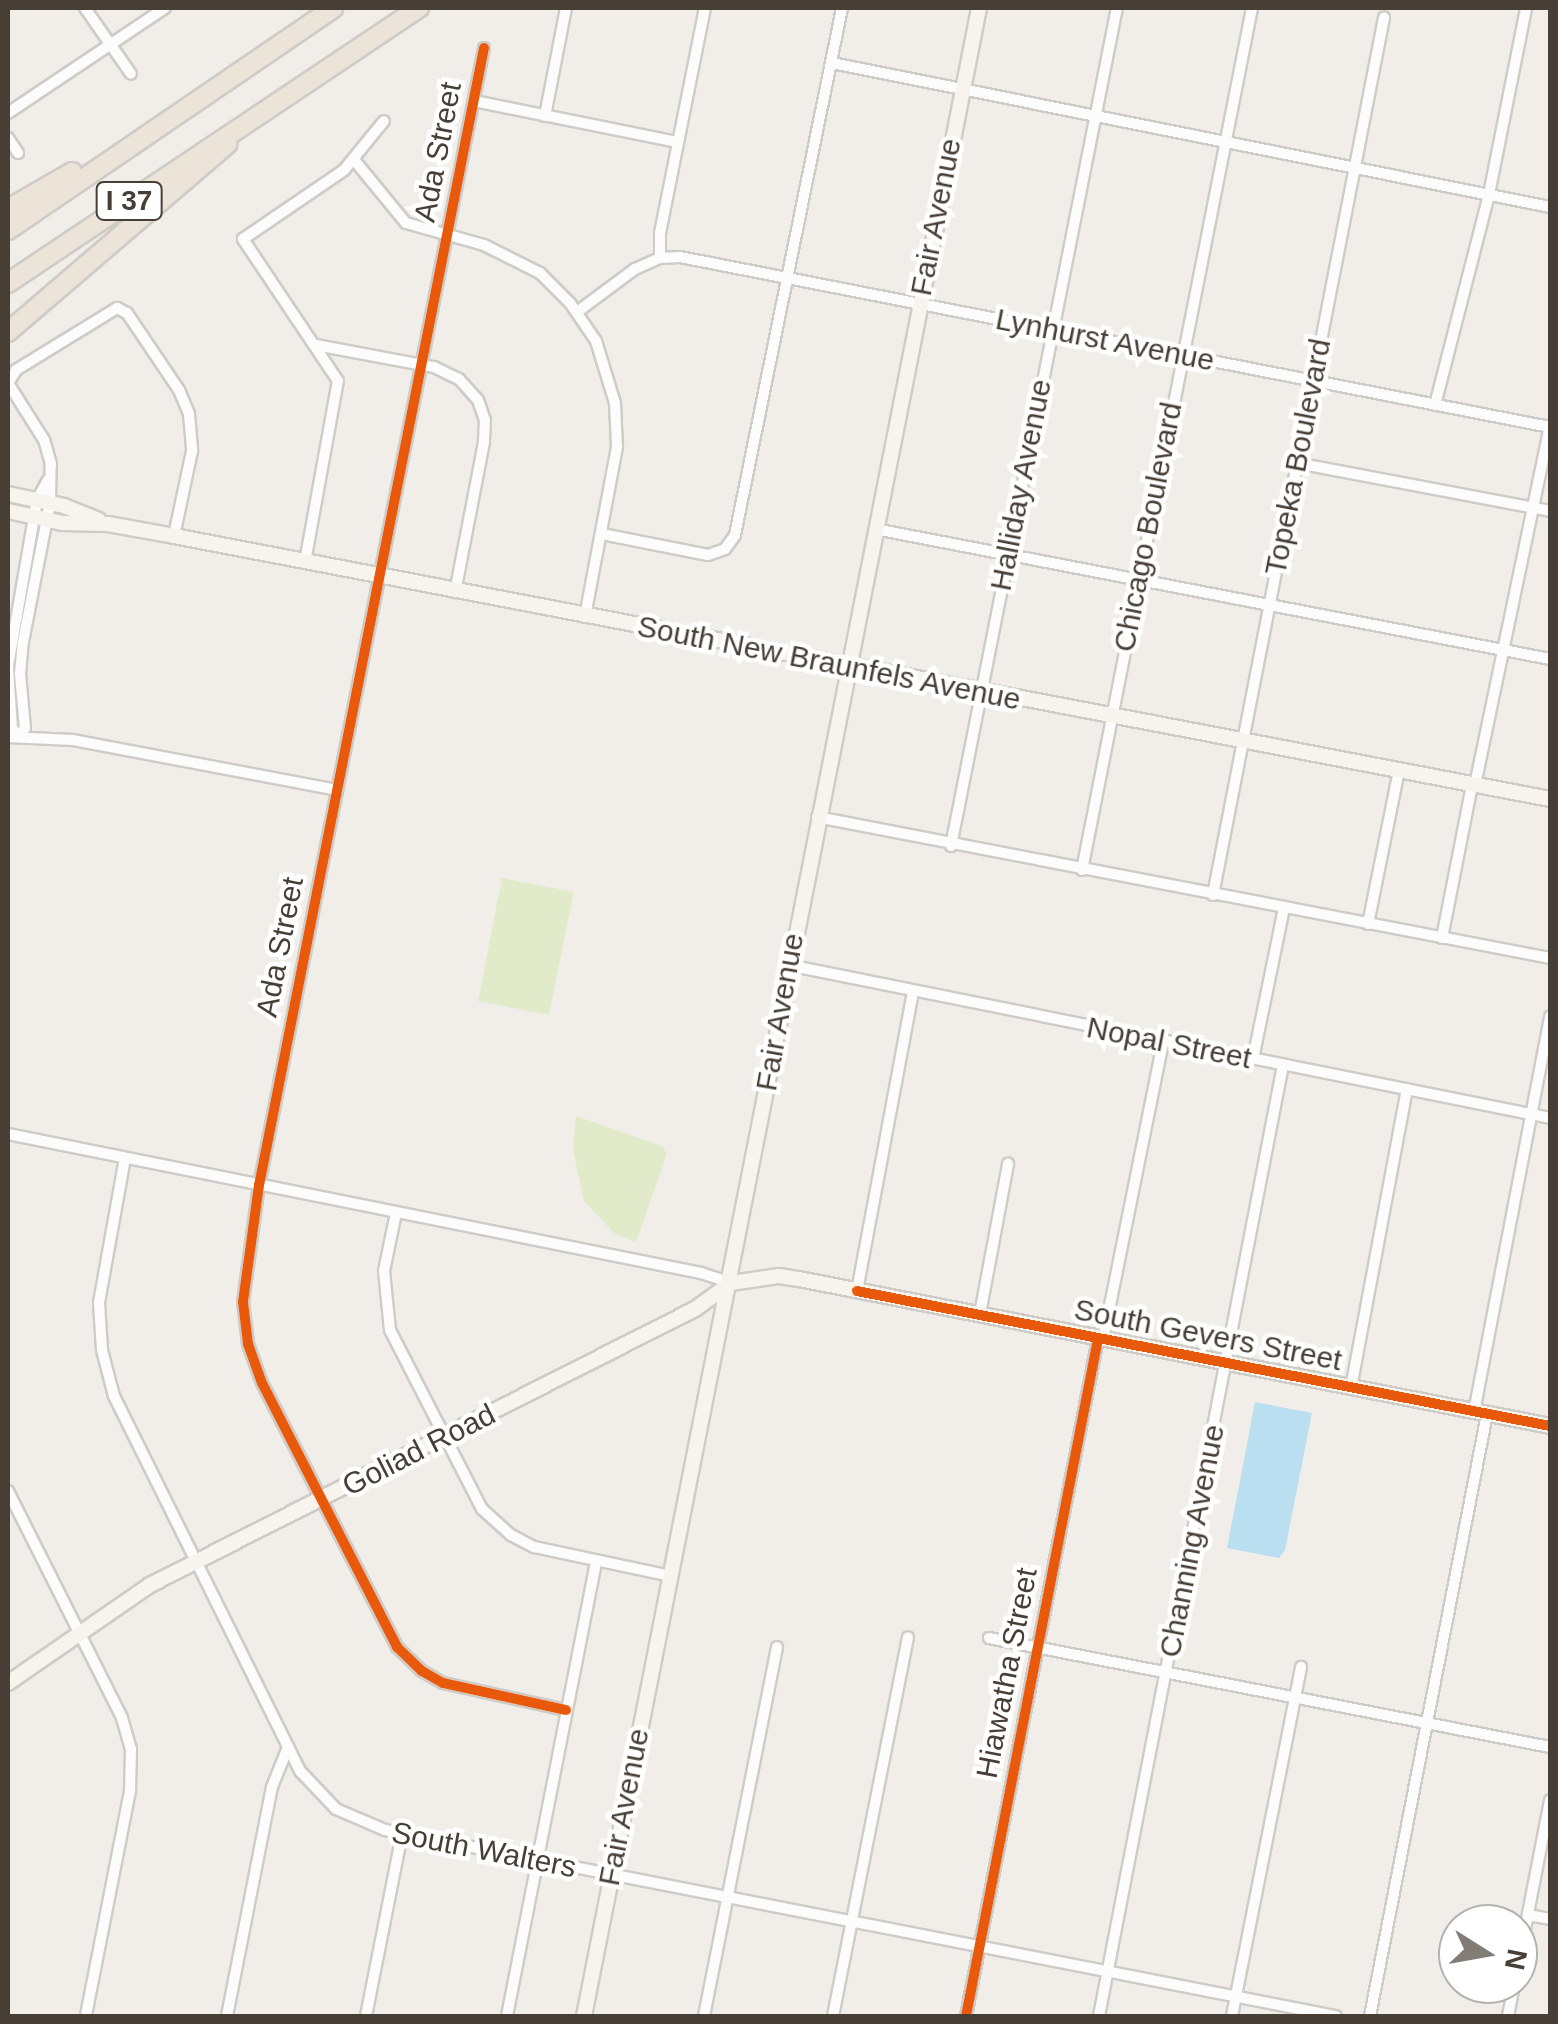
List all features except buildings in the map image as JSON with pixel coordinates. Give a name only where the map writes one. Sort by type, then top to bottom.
[{"type":"highway","name":"I 37","points":[[8,230],[334,8]]},
{"type":"highway","name":"I 37","points":[[8,282],[419,8]]},
{"type":"highway","points":[[8,208],[53,185],[174,104],[244,70]]},
{"type":"highway","points":[[8,332],[212,160],[251,120]]},
{"type":"main road","name":"Fair Avenue","points":[[584,2016],[979,8]]},
{"type":"main road","name":"South New Braunfels Avenue","points":[[8,494],[108,524]]},
{"type":"main road","name":"South New Braunfels Avenue","points":[[8,511],[174,536],[585,618],[1550,799]]},
{"type":"main road","name":"South Gevers Street","points":[[731,1284],[779,1276],[1550,1426]]},
{"type":"main road","name":"Goliad Road","points":[[8,1684],[132,1596],[695,1309],[731,1284]]},
{"type":"street","points":[[85,8],[131,74]]},
{"type":"street","points":[[8,113],[165,8]]},
{"type":"street","points":[[545,116],[566,8]]},
{"type":"street","points":[[577,312],[635,269],[660,258],[705,8]]},
{"type":"street","points":[[602,534],[708,555],[731,543],[842,8]]},
{"type":"street","name":"Halliday Avenue","points":[[951,846],[1117,8]]},
{"type":"street","name":"Chicago Boulevard","points":[[1082,870],[1252,8]]},
{"type":"street","points":[[1434,405],[1489,194],[1526,8]]},
{"type":"street","name":"Topeka Boulevard","points":[[1212,895],[1384,18]]},
{"type":"street","name":"Ada Street","points":[[484,48],[259,1185],[243,1285],[248,1344],[262,1383],[388,1634],[413,1664],[454,1687],[566,1710]]},
{"type":"street","points":[[832,62],[1550,207]]},
{"type":"street","points":[[474,102],[678,142]]},
{"type":"street","points":[[305,562],[338,396],[334,373],[243,239],[355,161],[384,121]]},
{"type":"street","points":[[8,138],[18,153]]},
{"type":"street","points":[[355,161],[400,219],[446,237],[484,245],[523,262],[554,285],[577,312],[604,361],[616,403],[617,446],[585,618]]},
{"type":"street","name":"Lynhurst Avenue","points":[[660,258],[680,257],[1550,427]]},
{"type":"street","points":[[13,736],[25,728],[20,674],[23,642],[50,464],[44,440],[8,383],[16,370],[122,308],[179,390],[190,414],[193,438],[174,536]]},
{"type":"street","points":[[316,344],[422,364],[459,378],[478,400],[485,420],[455,592]]},
{"type":"street","points":[[1442,938],[1550,427]]},
{"type":"street","points":[[1298,463],[1550,511]]},
{"type":"street","points":[[875,529],[1550,659]]},
{"type":"street","points":[[13,736],[73,740],[337,790]]},
{"type":"street","points":[[1368,924],[1399,770]]},
{"type":"street","points":[[817,816],[951,846],[1550,958]]},
{"type":"street","points":[[1253,1059],[1284,908]]},
{"type":"street","name":"Nopal Street","points":[[788,965],[1550,1118]]},
{"type":"street","points":[[857,1291],[914,993]]},
{"type":"street","points":[[1370,2016],[1427,1722],[1550,1016]]},
{"type":"street","name":"Hiawatha Street","points":[[966,2016],[1163,1042]]},
{"type":"street","name":"Channing Avenue","points":[[1099,2016],[1282,1065]]},
{"type":"street","points":[[1351,1388],[1407,1089]]},
{"type":"street","name":"South Gevers Street","points":[[8,1134],[701,1273],[731,1284]]},
{"type":"street","name":"South Walters","points":[[126,1158],[102,1279],[102,1350],[114,1396],[288,1747],[308,1782],[336,1809],[370,1827],[402,1834],[1336,2016]]},
{"type":"street","points":[[980,1314],[1008,1164]]},
{"type":"street","points":[[396,1213],[384,1271],[387,1317],[474,1498],[500,1527],[534,1547],[670,1576]]},
{"type":"street","points":[[8,1490],[126,1728],[132,1760],[86,2016]]},
{"type":"street","points":[[507,2016],[596,1561]]},
{"type":"street","points":[[833,2016],[908,1637]]},
{"type":"street","points":[[988,1638],[1550,1747]]},
{"type":"street","points":[[704,2016],[776,1647]]},
{"type":"street","points":[[1232,2016],[1301,1668]]},
{"type":"street","points":[[227,2016],[272,1787],[288,1747]]},
{"type":"street","points":[[1530,1904],[1550,1800]]},
{"type":"street","points":[[366,2016],[402,1834]]},
{"type":"green space","points":[[502,878],[574,892],[549,1015],[478,1001]]},
{"type":"green space","points":[[576,1116],[662,1146],[667,1154],[636,1242],[614,1233],[584,1201],[573,1150]]},
{"type":"water","points":[[1255,1402],[1312,1413],[1285,1550],[1279,1558],[1227,1548]]},
{"type":"cycle path","points":[[484,48],[259,1185],[243,1302],[248,1344],[262,1383],[397,1647],[422,1671],[443,1683],[566,1710]]},
{"type":"cycle path","points":[[857,1291],[1550,1426]]},
{"type":"cycle path","points":[[966,2016],[1098,1339]]}]
